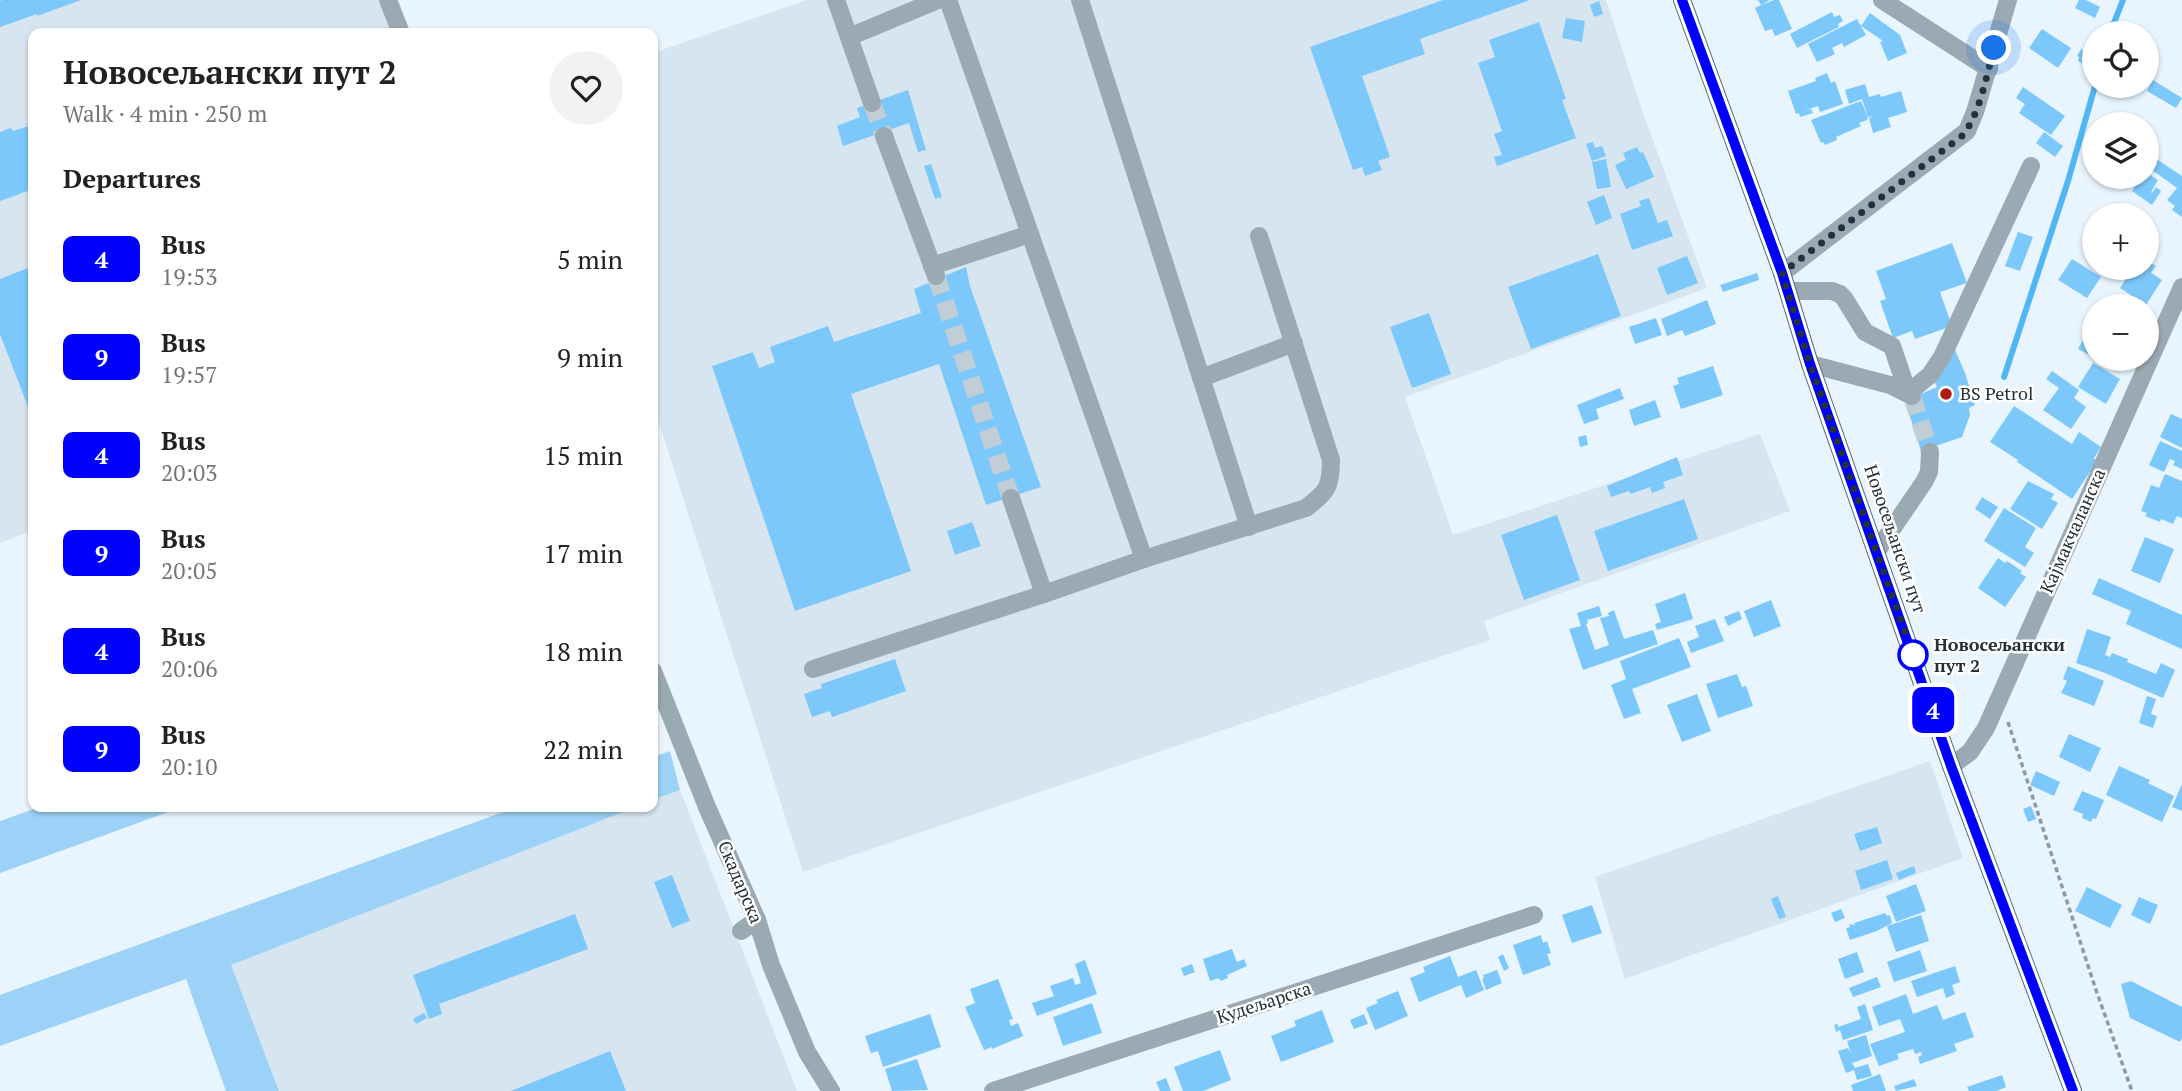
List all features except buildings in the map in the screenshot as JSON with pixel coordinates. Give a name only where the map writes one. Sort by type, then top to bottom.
[{"type":"main road","name":"Новосељански пут","points":[[1682,0],[1782,273],[1810,364],[1951,766],[2073,1091]]},
{"type":"street","points":[[836,0],[872,103]]},
{"type":"street","points":[[849,37],[938,0]]},
{"type":"street","points":[[948,0],[1144,559]]},
{"type":"street","points":[[1080,0],[1249,527]]},
{"type":"street","points":[[1882,0],[1989,69]]},
{"type":"street","points":[[394,1],[400,28]]},
{"type":"street","points":[[1782,273],[1962,136],[1975,112],[1989,69],[2003,2]]},
{"type":"street","points":[[884,136],[934,271],[1030,234]]},
{"type":"street","points":[[1910,395],[1930,375],[1942,357],[2031,166]]},
{"type":"street","points":[[813,669],[1306,508],[1324,494],[1331,480],[1331,460],[1259,236]]},
{"type":"street","name":"Кајмакчаланска","points":[[1951,766],[1970,752],[1979,741],[2000,698],[2182,287]]},
{"type":"street","points":[[1788,291],[1832,291],[1844,298],[1865,332],[1892,346],[1910,395]]},
{"type":"street","points":[[1201,378],[1294,343]]},
{"type":"street","points":[[1810,364],[1890,385],[1910,395]]},
{"type":"street","points":[[1877,551],[1924,482],[1929,472],[1930,452]]},
{"type":"street","points":[[1011,498],[1044,594]]},
{"type":"street","name":"Скадарска","points":[[658,684],[707,807],[757,920],[771,965],[807,1052],[831,1091]]},
{"type":"street","name":"Кудељарска","points":[[993,1091],[1534,915]]},
{"type":"street","points":[[741,931],[757,920]]},
{"type":"path","points":[[2000,698],[2132,1091]]},
{"type":"shaded area","points":[[0,0],[379,0],[390,28],[28,28],[28,532],[0,543]]},
{"type":"shaded area","points":[[807,0],[1606,0],[1642,110],[1707,288],[1405,397],[1453,535],[1760,434],[1790,511],[1484,621],[1490,640],[803,872],[658,420],[658,51]]},
{"type":"shaded area","points":[[670,751],[680,790],[658,798],[658,755]]},
{"type":"shaded area","points":[[1930,761],[1963,858],[1625,979],[1595,877]]},
{"type":"shaded area","points":[[680,790],[797,1091],[279,1091],[230,965],[623,812],[658,812],[658,798]]},
{"type":"shaded area","points":[[28,811],[168,812],[0,873],[0,821]]},
{"type":"shaded area","points":[[503,812],[623,812],[231,965],[279,1091],[226,1091],[186,979],[0,1046],[0,995]]},
{"type":"waterway","points":[[2115,21],[2123,0]]},
{"type":"waterway","points":[[2004,377],[2068,181],[2092,98]]},
{"type":"tunnel","points":[[872,103],[884,136]]},
{"type":"tunnel","points":[[936,276],[1011,498]]},
{"type":"tunnel","points":[[1912,396],[1930,452]]},
{"type":"bus line","name":"4","points":[[1682,0],[1782,273],[1810,364],[1951,766],[2073,1091]]},
{"type":"place","name":"BS Petrol","points":[[1946,394]]},
{"type":"place","name":"Новосељански пут 2","points":[[1913,655]]},
{"type":"route","points":[[1913,655],[1810,364],[1782,273],[1962,136],[1975,112],[1994,48]]}]
